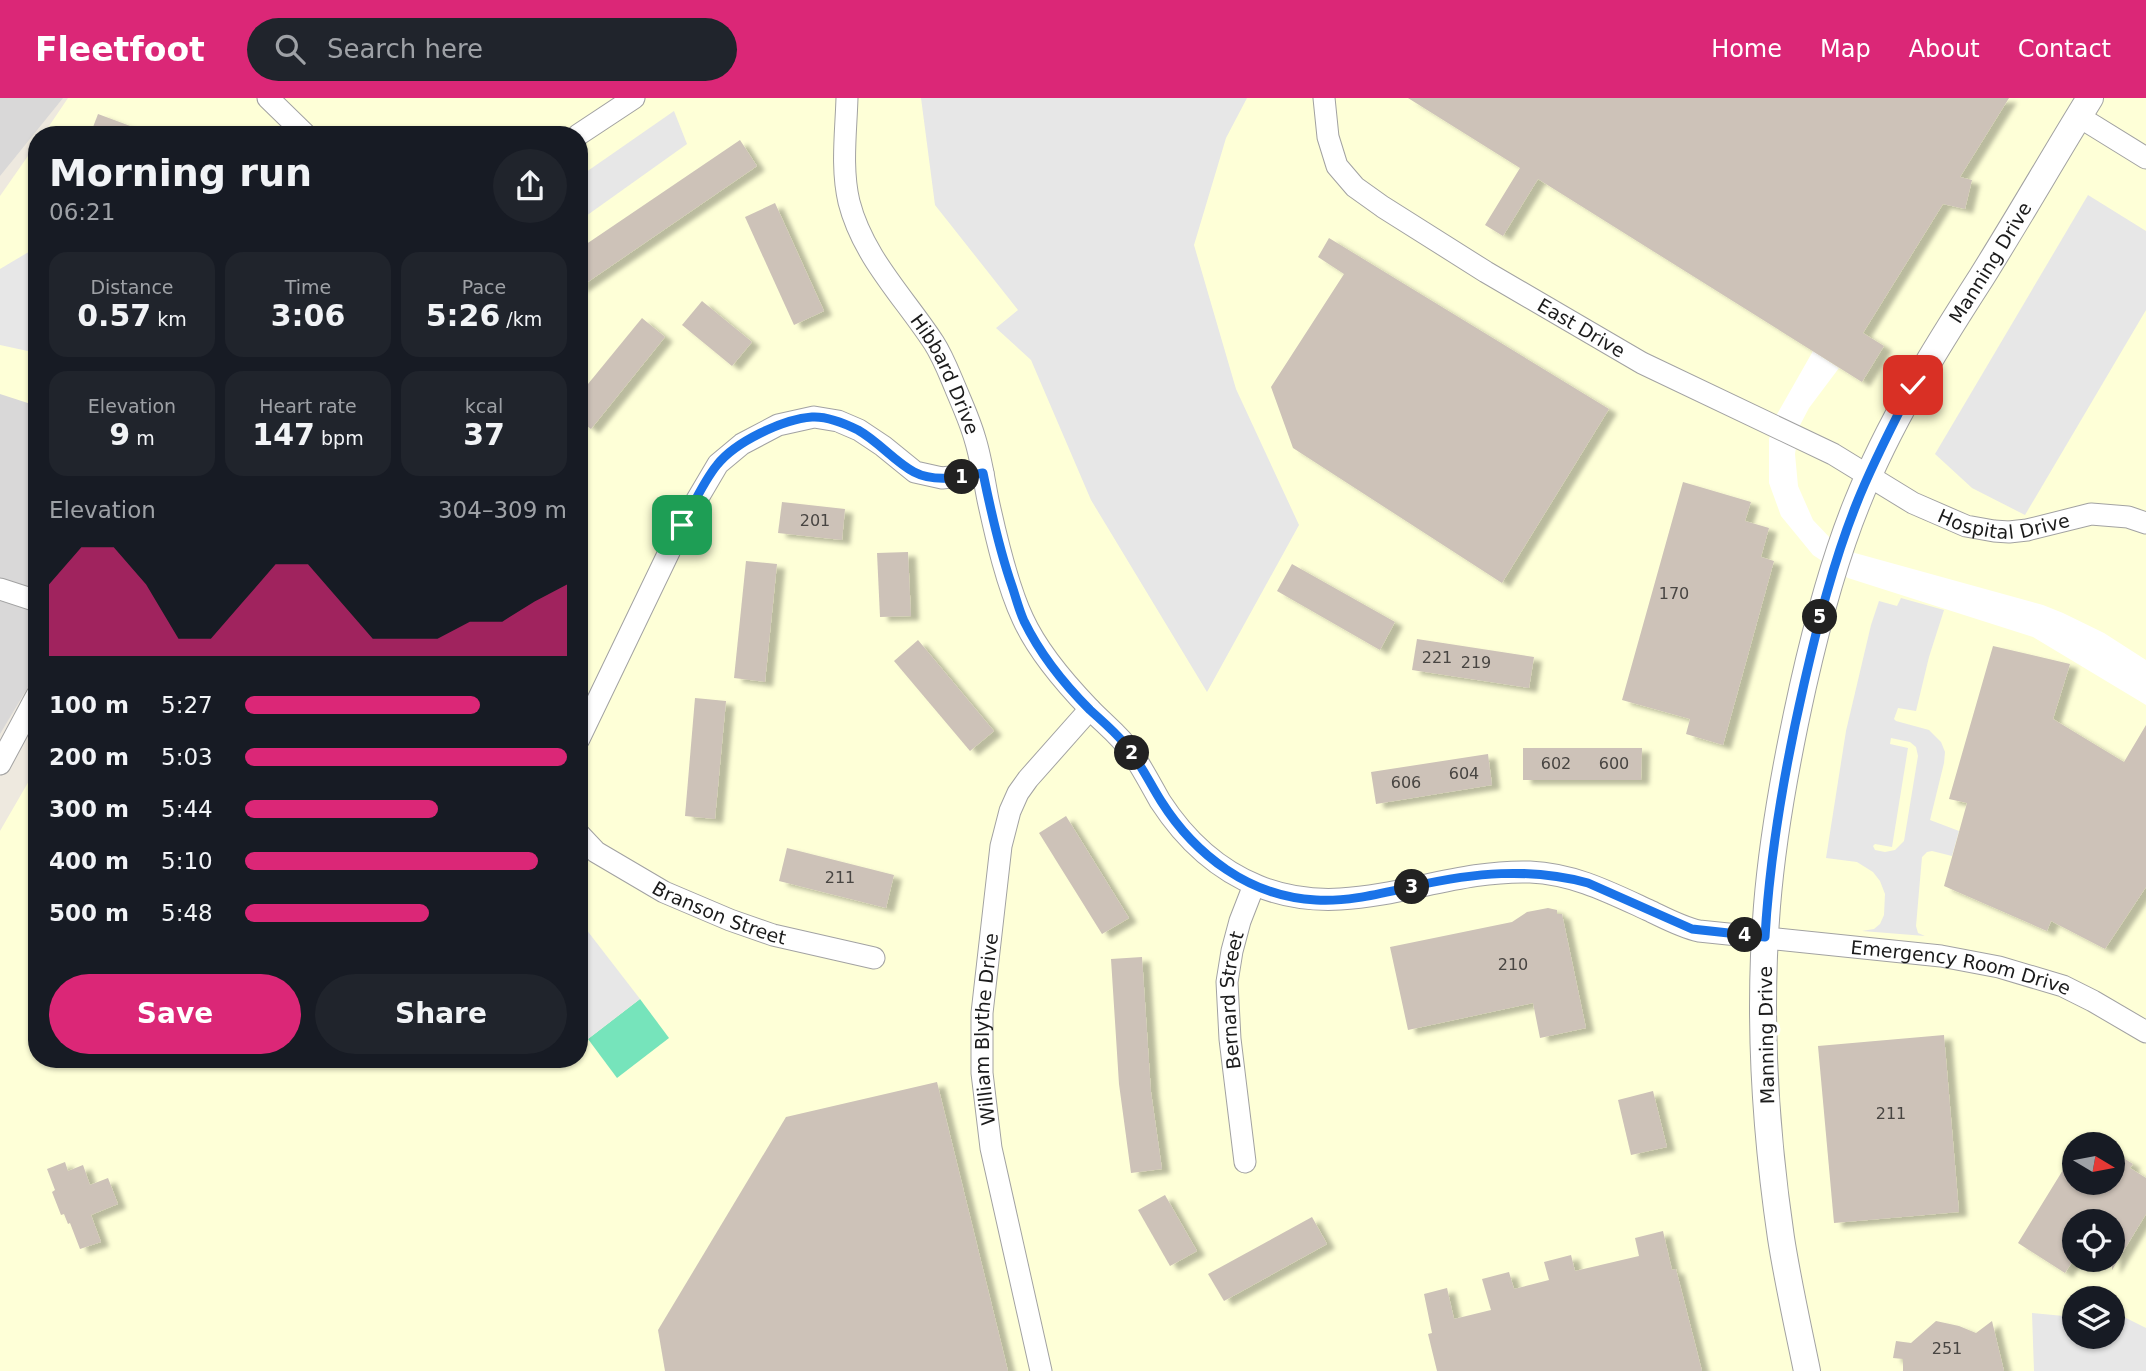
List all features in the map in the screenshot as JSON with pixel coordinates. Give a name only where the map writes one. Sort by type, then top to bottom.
[{"type":"street","points":[[268,98],[297,126]]},
{"type":"street","points":[[588,128],[634,98]]},
{"type":"street","name":"Hibbard Drive","points":[[847,98],[845,173],[856,224],[868,250],[936,346],[976,440],[996,538],[1022,618],[1051,664],[1128,747],[1168,812],[1194,844],[1225,869],[1254,885],[1293,898],[1334,901],[1468,876],[1533,873],[1588,883],[1692,929],[1765,937]]},
{"type":"street","name":"East Drive","points":[[1324,98],[1328,137],[1337,166],[1354,187],[1433,239],[1642,363],[1833,454],[1869,476]]},
{"type":"street","points":[[2084,107],[2146,158]]},
{"type":"street","name":"Manning Drive","points":[[1807,1371],[1781,1236],[1770,1146],[1764,1033],[1767,904],[1777,818],[1792,734],[1831,578],[1856,504],[1869,476],[1913,385],[2084,107]]},
{"type":"street","points":[[588,720],[682,525],[718,464],[743,444],[778,425],[814,417],[838,421],[859,430],[915,472],[942,478],[983,473]]},
{"type":"street","name":"Hospital Drive","points":[[1869,476],[1913,503],[1947,519],[1979,529],[2027,530],[2091,514],[2120,516],[2146,523]]},
{"type":"street","points":[[0,589],[28,598]]},
{"type":"street","name":"William Blythe Drive","points":[[1041,1371],[990,1148],[982,1073],[982,1013],[1001,846],[1010,811],[1028,779],[1090,709]]},
{"type":"street","points":[[0,764],[28,712]]},
{"type":"street","name":"Branson Street","points":[[588,844],[596,852],[653,885],[719,915],[773,935],[874,958]]},
{"type":"street","name":"Bernard Street","points":[[1245,1162],[1230,1039],[1227,982],[1232,951],[1254,885]]},
{"type":"street","name":"Emergency Room Drive","points":[[1765,937],[1951,958],[2010,970],[2063,986],[2146,1032]]},
{"type":"shaded area","points":[[0,98],[63,98],[40,126],[28,126],[28,141],[0,176]]},
{"type":"shaded area","points":[[68,98],[2146,98],[2146,1371],[0,1371],[0,831],[28,783],[28,1068],[588,1068],[588,126],[49,126]]},
{"type":"shaded area","points":[[921,98],[1247,98],[1226,138],[1194,245],[1236,389],[1299,525],[1207,692],[1091,500],[1031,360],[996,328],[1018,310],[935,205]]},
{"type":"shaded area","points":[[674,111],[687,144],[588,215],[588,171]]},
{"type":"shaded area","points":[[28,156],[28,403],[0,394],[0,196]]},
{"type":"shaded area","points":[[2088,195],[2146,231],[2146,310],[2025,515],[1972,488],[1935,454]]},
{"type":"shaded area","points":[[28,252],[28,351],[0,345],[0,269]]},
{"type":"shaded area","points":[[0,356],[28,363],[28,687],[0,734]]},
{"type":"shaded area","points":[[1901,598],[1944,610],[1916,711],[1898,708],[1894,719],[1929,730],[1941,742],[1945,752],[1944,763],[1930,820],[1959,831],[1952,856],[1932,851],[1922,857],[1916,926],[1918,933],[1925,936],[1862,931],[1874,929],[1884,915],[1885,894],[1880,881],[1873,872],[1857,862],[1826,858],[1846,731],[1871,625],[1879,601],[1897,606]],"holes":[[[1891,738],[1910,742],[1916,747],[1918,756],[1904,841],[1895,850],[1875,850],[1875,844],[1892,847],[1908,748],[1890,744]]]},
{"type":"shaded area","points":[[588,932],[640,999],[588,1039]]},
{"type":"shaded area","points":[[2032,1313],[2062,1316],[2062,1349],[2125,1349],[2125,1318],[2146,1328],[2146,1371],[2034,1371]]},
{"type":"green space","points":[[640,999],[669,1038],[617,1078],[588,1039]]},
{"type":"pier","points":[[1813,351],[1839,368],[1809,408],[1799,427],[1795,454],[1798,486],[1813,520],[1832,540],[1855,553],[2043,605],[2104,633],[2146,660],[2146,705],[2033,637],[1848,578],[1813,555],[1781,516],[1769,483],[1769,439],[1776,416]]},
{"type":"building","points":[[1408,98],[2009,98],[1960,177],[1972,180],[1965,209],[1943,204],[1863,333],[1884,346],[1862,382],[1538,179],[1503,236],[1485,225],[1520,168]]},
{"type":"building","points":[[98,114],[130,126],[93,126]]},
{"type":"building","points":[[740,140],[757,166],[588,282],[588,243]]},
{"type":"building","points":[[775,203],[824,311],[794,325],[745,217]]},
{"type":"building","points":[[1329,238],[1609,409],[1502,583],[1293,448],[1271,387],[1344,274],[1318,257]]},
{"type":"building","points":[[702,301],[752,342],[732,366],[682,325]]},
{"type":"building","points":[[642,318],[665,337],[591,429],[588,427],[588,384]]},
{"type":"building","points":[[1683,482],[1751,502],[1745,521],[1769,528],[1761,557],[1774,561],[1723,745],[1686,734],[1690,719],[1622,700]]},
{"type":"building","points":[[782,502],[845,509],[842,540],[778,533]]},
{"type":"building","points":[[908,552],[911,616],[880,617],[877,553]]},
{"type":"building","points":[[746,561],[777,564],[765,682],[734,678]]},
{"type":"building","points":[[1292,564],[1395,622],[1380,650],[1277,591]]},
{"type":"building","points":[[1417,639],[1534,657],[1529,688],[1412,670]]},
{"type":"building","points":[[918,640],[994,731],[970,751],[894,661]]},
{"type":"building","points":[[1993,646],[2070,664],[2053,719],[2124,762],[2146,725],[2146,887],[2105,949],[2051,921],[2047,931],[1944,886],[1967,803],[1949,799]]},
{"type":"building","points":[[695,698],[726,701],[715,819],[685,816]]},
{"type":"building","points":[[1523,748],[1642,748],[1641,780],[1523,780]]},
{"type":"building","points":[[1488,754],[1492,785],[1376,804],[1371,772]]},
{"type":"building","points":[[1066,816],[1129,918],[1102,934],[1039,833]]},
{"type":"building","points":[[787,848],[894,875],[886,908],[779,881]]},
{"type":"building","points":[[1548,908],[1562,914],[1586,1028],[1540,1038],[1533,1003],[1408,1030],[1390,947],[1512,922],[1527,912]]},
{"type":"building","points":[[1142,957],[1151,1092],[1162,1169],[1131,1173],[1119,1084],[1111,959]]},
{"type":"building","points":[[1944,1035],[1959,1212],[1834,1223],[1818,1046]]},
{"type":"building","points":[[937,1082],[1008,1371],[665,1371],[658,1330],[786,1117]]},
{"type":"building","points":[[1653,1091],[1667,1147],[1631,1155],[1618,1100]]},
{"type":"building","points":[[2125,1159],[2133,1164],[2130,1168],[2146,1178],[2146,1214],[2125,1249],[2125,1209],[2062,1209],[2062,1271],[2018,1243],[2062,1172],[2062,1195],[2125,1195]]},
{"type":"building","points":[[65,1162],[68,1171],[83,1165],[90,1185],[108,1178],[118,1204],[91,1215],[101,1242],[80,1249],[70,1223],[68,1224],[64,1214],[61,1215],[47,1169]]},
{"type":"building","points":[[1165,1195],[1197,1251],[1170,1266],[1138,1210]]},
{"type":"building","points":[[1312,1217],[1327,1244],[1224,1301],[1208,1274]]},
{"type":"building","points":[[1663,1231],[1672,1270],[1676,1269],[1702,1371],[1437,1371],[1428,1334],[1432,1333],[1424,1294],[1447,1288],[1454,1319],[1491,1310],[1482,1279],[1509,1272],[1514,1289],[1549,1280],[1544,1262],[1571,1255],[1575,1271],[1639,1256],[1635,1238]]},
{"type":"building","points":[[1936,1321],[1976,1333],[1992,1321],[2004,1371],[1903,1371],[1903,1359],[1893,1358],[1896,1341],[1911,1343]]},
{"type":"route","points":[[682,525],[718,464],[753,438],[778,425],[800,419],[814,417],[838,421],[859,430],[915,472],[928,476],[958,478],[983,473],[996,538],[1022,618],[1034,640],[1066,683],[1128,747],[1174,821],[1210,859],[1239,878],[1293,898],[1334,901],[1468,876],[1533,873],[1588,883],[1692,929],[1765,937],[1777,818],[1792,734],[1813,643],[1856,504],[1913,385]]}]
